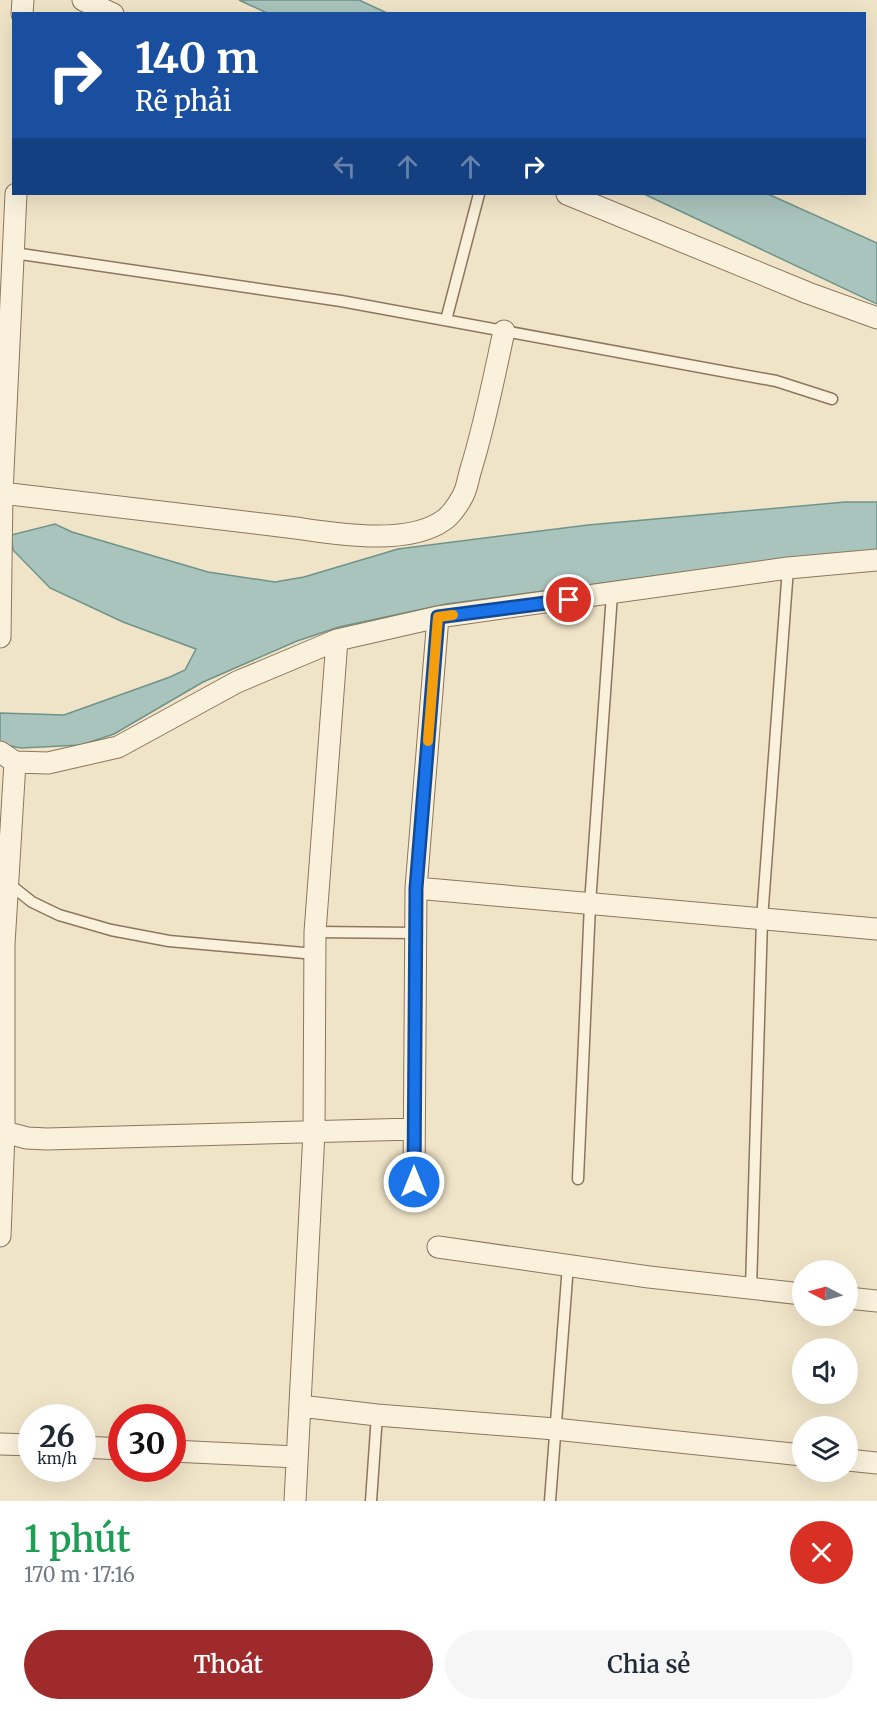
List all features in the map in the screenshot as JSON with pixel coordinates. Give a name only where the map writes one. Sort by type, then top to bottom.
[{"type":"street","points":[[83,0],[109,12]]},
{"type":"street","points":[[0,637],[2,493],[16,195]]},
{"type":"street","points":[[569,195],[808,293],[877,318]]},
{"type":"street","points":[[2,493],[284,526],[339,535],[377,536],[407,533],[426,528],[444,520],[462,498],[478,446],[504,331]]},
{"type":"street","points":[[0,1236],[4,1132],[4,944],[8,883],[8,757],[48,763],[118,747],[237,682],[337,640],[438,617],[788,568],[877,560]]},
{"type":"street","points":[[414,1182],[416,888],[438,617]]},
{"type":"street","points":[[295,1501],[314,1132],[315,933],[337,640]]},
{"type":"street","points":[[416,888],[877,929]]},
{"type":"street","points":[[4,1132],[27,1138],[46,1139],[414,1129]]},
{"type":"street","points":[[438,1247],[649,1277],[792,1293]]},
{"type":"street","points":[[858,1300],[877,1301]]},
{"type":"street","points":[[300,1406],[377,1415],[555,1429],[792,1454]]},
{"type":"street","points":[[0,1444],[18,1445]]},
{"type":"street","points":[[186,1452],[297,1457]]},
{"type":"street","points":[[858,1461],[877,1463]]},
{"type":"lane","points":[[446,320],[479,195]]},
{"type":"lane","points":[[14,253],[341,301],[776,381],[832,399]]},
{"type":"lane","points":[[751,1289],[762,919],[788,568]]},
{"type":"lane","points":[[578,1179],[590,904],[612,594]]},
{"type":"lane","points":[[8,883],[32,902],[59,915],[111,930],[169,941],[315,954]]},
{"type":"lane","points":[[315,933],[415,933]]},
{"type":"lane","points":[[550,1501],[568,1265]]},
{"type":"lane","points":[[372,1501],[377,1415]]},
{"type":"water","points":[[239,0],[359,0],[385,12],[265,12]]},
{"type":"water","points":[[646,195],[770,195],[877,243],[877,304]]},
{"type":"water","points":[[845,502],[877,502],[877,552],[714,568],[446,604],[339,627],[297,641],[203,682],[114,734],[81,745],[21,748],[0,744],[0,713],[64,715],[185,670],[196,649],[123,622],[50,588],[13,550],[11,535],[55,524],[72,532],[208,572],[275,582],[304,577],[398,549],[588,525]]},
{"type":"slow traffic","points":[[428,741],[438,617],[453,615]]},
{"type":"route","points":[[414,1182],[416,888],[438,617],[569,600]]}]
